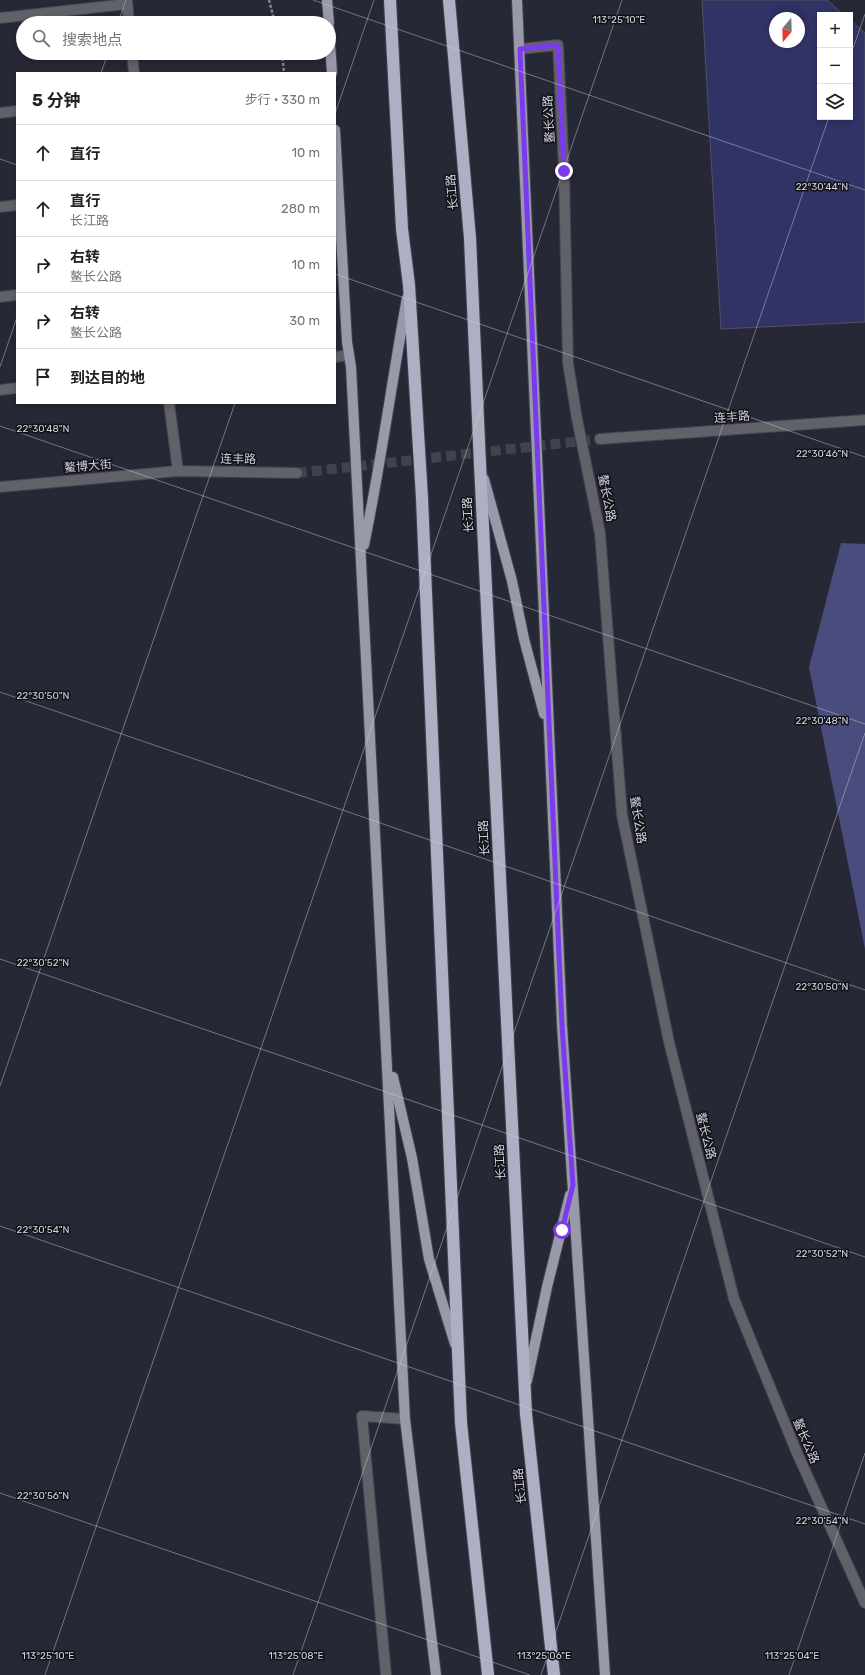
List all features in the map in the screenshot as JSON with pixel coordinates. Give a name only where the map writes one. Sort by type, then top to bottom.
[{"type":"highway","points":[[390,0],[402,229],[409,285],[422,498],[461,1423],[488,1675]]},
{"type":"highway","name":"长江路","points":[[449,0],[470,238],[525,1390],[554,1675]]},
{"type":"main road","points":[[327,0],[328,16]]},
{"type":"main road","points":[[518,0],[562,1025],[605,1675]]},
{"type":"main road","points":[[331,60],[332,72]]},
{"type":"main road","points":[[336,146],[361,560],[406,1419],[436,1675]]},
{"type":"main road","points":[[361,560],[377,483],[409,285]]},
{"type":"main road","points":[[480,464],[512,581],[524,639],[549,733]]},
{"type":"main road","points":[[386,1052],[412,1158],[430,1259],[458,1356]]},
{"type":"main road","points":[[525,1390],[573,1185]]},
{"type":"street","points":[[0,18],[127,2],[128,16]]},
{"type":"street","name":"鳌长公路","points":[[520,49],[558,45],[564,171],[568,363],[577,419],[600,533],[622,815],[669,1042],[734,1299],[797,1453],[865,1603]]},
{"type":"street","points":[[133,60],[134,72]]},
{"type":"street","points":[[0,112],[16,111]]},
{"type":"street","points":[[0,207],[16,205]]},
{"type":"street","points":[[0,297],[16,295]]},
{"type":"street","points":[[336,356],[349,355]]},
{"type":"street","points":[[0,390],[16,388]]},
{"type":"street","points":[[169,404],[178,471]]},
{"type":"street","name":"连丰路","points":[[600,439],[865,420]]},
{"type":"street","name":"连丰路","points":[[178,471],[297,473]]},
{"type":"street","name":"鳌博大街","points":[[0,487],[178,471]]},
{"type":"street","points":[[386,1675],[362,1416],[406,1419]]},
{"type":"path","points":[[269,0],[273,16]]},
{"type":"path","points":[[283,60],[284,72]]},
{"type":"shaded area","points":[[841,543],[865,544],[865,949],[809,667]]},
{"type":"building","points":[[702,0],[827,0],[841,12],[817,12],[817,120],[853,120],[853,23],[865,33],[865,322],[721,329]]},
{"type":"tunnel","points":[[297,473],[600,439]]},
{"type":"route","points":[[562,1230],[573,1185],[562,1025],[529,288],[520,49],[558,45],[564,171]]}]
